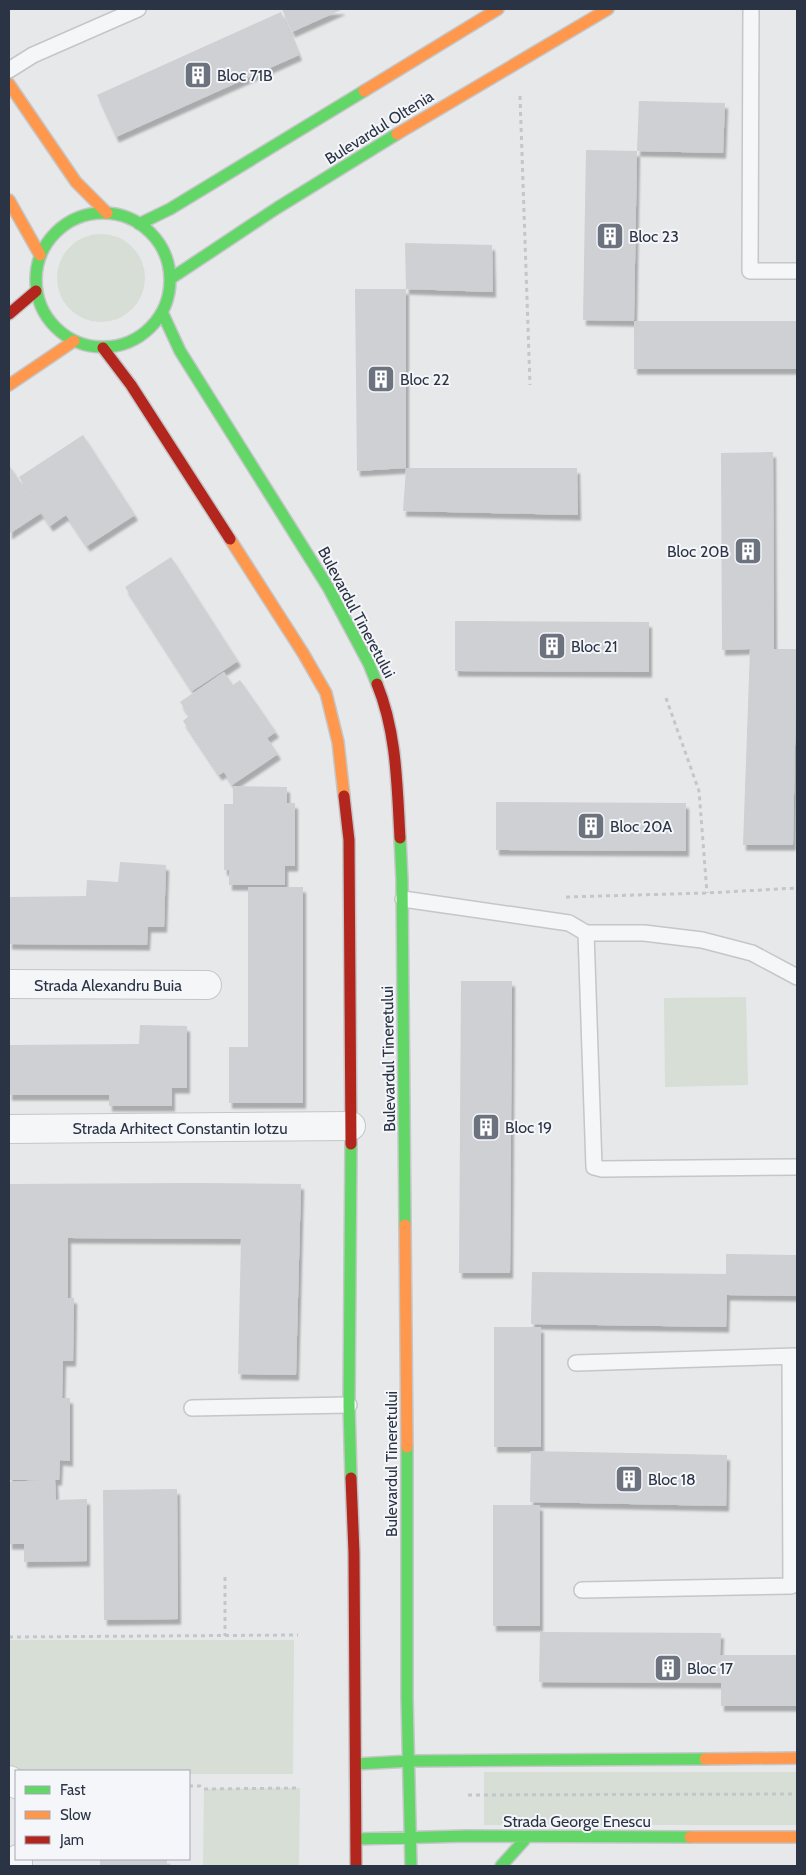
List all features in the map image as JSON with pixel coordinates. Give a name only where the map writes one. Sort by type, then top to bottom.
[{"type":"main road","points":[[139,224],[170,209],[498,9]]},
{"type":"main road","name":"Bulevardul Oltenia","points":[[170,279],[326,178],[519,60],[608,9]]},
{"type":"main road","points":[[9,84],[76,182],[107,213]]},
{"type":"main road","points":[[9,200],[40,255]]},
{"type":"main road","points":[[107,213],[124,217],[139,224],[155,238],[166,257],[170,279],[168,296],[162,312],[151,326],[137,338],[121,345],[103,348],[88,346],[74,341],[56,329],[43,312],[36,291],[36,273],[40,255],[51,237],[67,223],[86,215],[107,213]]},
{"type":"main road","points":[[9,314],[36,291]]},
{"type":"main road","name":"Bulevardul Tineretului","points":[[162,312],[180,351],[328,587],[369,664],[382,696],[395,752],[403,899],[408,1502],[407,1698],[411,1866]]},
{"type":"main road","points":[[9,385],[74,341]]},
{"type":"main road","points":[[103,348],[131,385],[304,653],[326,693],[338,742],[349,840],[351,1126],[349,1405],[354,1553],[356,1866]]},
{"type":"main road","points":[[356,1764],[410,1761],[797,1758]]},
{"type":"main road","name":"Strada George Enescu","points":[[356,1839],[467,1836],[527,1838],[797,1837]]},
{"type":"main road","points":[[501,1866],[527,1838]]},
{"type":"street","name":"Strada Alexandru Buia","points":[[9,984],[207,985]]},
{"type":"street","name":"Strada Arhitect Constantin Iotzu","points":[[9,1129],[351,1126]]},
{"type":"lane","points":[[9,70],[34,55],[138,9]]},
{"type":"lane","points":[[751,9],[750,271],[797,271]]},
{"type":"lane","points":[[403,899],[569,923],[586,933],[644,933],[702,940],[752,954],[797,977]]},
{"type":"lane","points":[[586,933],[594,1167],[602,1169],[797,1167]]},
{"type":"lane","points":[[576,1363],[794,1356],[791,1586],[582,1590]]},
{"type":"lane","points":[[192,1408],[349,1405]]},
{"type":"path","points":[[519,60],[530,386]]},
{"type":"path","points":[[666,698],[699,791],[707,893]]},
{"type":"path","points":[[529,918],[567,896],[707,893],[797,888]]},
{"type":"path","points":[[225,1577],[226,1636]]},
{"type":"path","points":[[9,1637],[298,1635]]},
{"type":"path","points":[[190,1786],[200,1786],[204,1789],[300,1788]]},
{"type":"path","points":[[468,1796],[797,1794]]},
{"type":"shaded area","points":[[101,234],[118,237],[126,241],[138,253],[142,261],[145,278],[142,295],[138,303],[126,315],[118,319],[101,322],[84,319],[76,315],[64,303],[60,295],[57,278],[60,261],[64,253],[76,241],[84,237]]},
{"type":"shaded area","points":[[746,997],[748,1085],[665,1087],[664,998]]},
{"type":"shaded area","points":[[9,1640],[294,1640],[293,1774],[190,1774],[190,1770],[15,1770],[9,1774]]},
{"type":"shaded area","points":[[484,1772],[797,1772],[797,1825],[484,1825]]},
{"type":"shaded area","points":[[300,1788],[299,1866],[203,1866],[204,1789]]},
{"type":"building","points":[[282,9],[343,9],[292,32]]},
{"type":"building","name":"Bloc 71B","points":[[281,12],[299,55],[116,137],[97,95]]},
{"type":"building","points":[[639,101],[725,103],[723,153],[637,151]]},
{"type":"building","name":"Bloc 23","points":[[586,150],[637,151],[634,321],[583,320]]},
{"type":"building","points":[[405,243],[492,245],[493,292],[406,289]]},
{"type":"building","name":"Bloc 22","points":[[355,289],[406,289],[406,468],[357,471]]},
{"type":"building","points":[[634,321],[797,321],[797,369],[634,369]]},
{"type":"building","points":[[83,435],[135,515],[87,546],[66,515],[50,526],[19,477]]},
{"type":"building","name":"Bloc 20B","points":[[773,452],[774,649],[797,649],[793,845],[743,845],[750,649],[722,650],[721,453]]},
{"type":"building","points":[[9,465],[41,513],[9,534]]},
{"type":"building","points":[[406,468],[577,468],[578,515],[403,511]]},
{"type":"building","points":[[171,557],[238,661],[192,691],[125,587]]},
{"type":"building","name":"Bloc 21","points":[[455,621],[649,622],[649,672],[455,671]]},
{"type":"building","points":[[224,672],[233,685],[240,680],[276,732],[267,738],[278,754],[232,785],[224,772],[219,775],[183,721],[189,716],[180,702]]},
{"type":"building","points":[[233,786],[287,787],[287,803],[295,803],[295,866],[285,866],[285,885],[229,885],[229,870],[224,870],[224,804],[233,804]]},
{"type":"building","name":"Bloc 20A","points":[[496,802],[686,803],[686,851],[496,850]]},
{"type":"building","points":[[120,862],[166,865],[164,927],[148,927],[147,945],[9,944],[9,897],[86,896],[87,880],[118,882]]},
{"type":"building","points":[[248,887],[303,887],[303,1103],[229,1103],[229,1047],[248,1047]]},
{"type":"building","name":"Bloc 19","points":[[461,981],[512,981],[510,1273],[459,1273]]},
{"type":"building","points":[[140,1025],[187,1026],[187,1088],[172,1088],[172,1106],[109,1106],[109,1095],[9,1095],[9,1045],[139,1044]]},
{"type":"building","points":[[9,1184],[301,1184],[296,1375],[238,1374],[241,1239],[68,1238],[68,1298],[74,1298],[73,1361],[63,1361],[62,1398],[70,1398],[70,1461],[60,1460],[59,1480],[55,1480],[56,1500],[87,1499],[87,1561],[24,1562],[24,1544],[9,1544],[9,1482],[43,1480],[9,1480]]},
{"type":"building","points":[[726,1254],[797,1255],[797,1296],[727,1295],[726,1327],[531,1324],[532,1272],[726,1274]]},
{"type":"building","points":[[494,1327],[541,1327],[541,1447],[494,1447]]},
{"type":"building","name":"Bloc 18","points":[[531,1451],[727,1455],[726,1506],[530,1502]]},
{"type":"building","points":[[177,1489],[178,1619],[104,1620],[103,1490]]},
{"type":"building","points":[[493,1505],[540,1505],[540,1626],[493,1626]]},
{"type":"building","name":"Bloc 17","points":[[540,1632],[721,1633],[720,1655],[797,1655],[797,1706],[721,1706],[721,1683],[539,1682]]},
{"type":"building","points":[[100,1860],[167,1860],[167,1866],[100,1866]]},
{"type":"traffic: fast","points":[[139,224],[170,209],[364,91]]},
{"type":"traffic: fast","points":[[170,279],[277,208],[397,134]]},
{"type":"traffic: fast","points":[[103,213],[129,218],[150,233],[165,254],[170,280],[165,306],[150,327],[129,342],[103,347],[77,342],[56,327],[41,306],[36,280],[41,254],[56,233],[77,218],[103,213]]},
{"type":"traffic: fast","points":[[162,312],[180,351],[328,587],[369,664],[377,684]]},
{"type":"traffic: fast","points":[[400,838],[405,1225]]},
{"type":"traffic: fast","points":[[351,1144],[349,1405],[351,1478]]},
{"type":"traffic: fast","points":[[407,1447],[407,1698],[411,1866]]},
{"type":"traffic: fast","points":[[357,1764],[410,1761],[705,1759]]},
{"type":"traffic: fast","points":[[356,1839],[467,1836],[690,1837]]},
{"type":"traffic: fast","points":[[501,1866],[527,1837]]},
{"type":"traffic: slow","points":[[364,91],[498,9]]},
{"type":"traffic: slow","points":[[397,134],[608,9]]},
{"type":"traffic: slow","points":[[9,84],[76,182],[107,213]]},
{"type":"traffic: slow","points":[[9,200],[40,255]]},
{"type":"traffic: slow","points":[[9,385],[74,341]]},
{"type":"traffic: slow","points":[[230,539],[303,653],[326,693],[338,742],[344,796]]},
{"type":"traffic: slow","points":[[405,1225],[407,1447]]},
{"type":"traffic: slow","points":[[705,1759],[797,1758]]},
{"type":"traffic: slow","points":[[690,1837],[797,1837]]},
{"type":"traffic: jam","points":[[9,314],[36,291]]},
{"type":"traffic: jam","points":[[103,348],[131,385],[230,539]]},
{"type":"traffic: jam","points":[[377,684],[389,721],[395,760],[400,838]]},
{"type":"traffic: jam","points":[[344,796],[349,840],[351,1144]]},
{"type":"traffic: jam","points":[[351,1478],[354,1553],[356,1866]]},
{"type":"place","name":"Bloc 71B","points":[[198,75]]},
{"type":"place","name":"Bloc 23","points":[[610,236]]},
{"type":"place","name":"Bloc 22","points":[[381,379]]},
{"type":"place","name":"Bloc 20B","points":[[748,551]]},
{"type":"place","name":"Bloc 21","points":[[552,646]]},
{"type":"place","name":"Bloc 20A","points":[[591,826]]},
{"type":"place","name":"Bloc 19","points":[[486,1127]]},
{"type":"place","name":"Bloc 18","points":[[629,1479]]},
{"type":"place","name":"Bloc 17","points":[[668,1668]]}]
